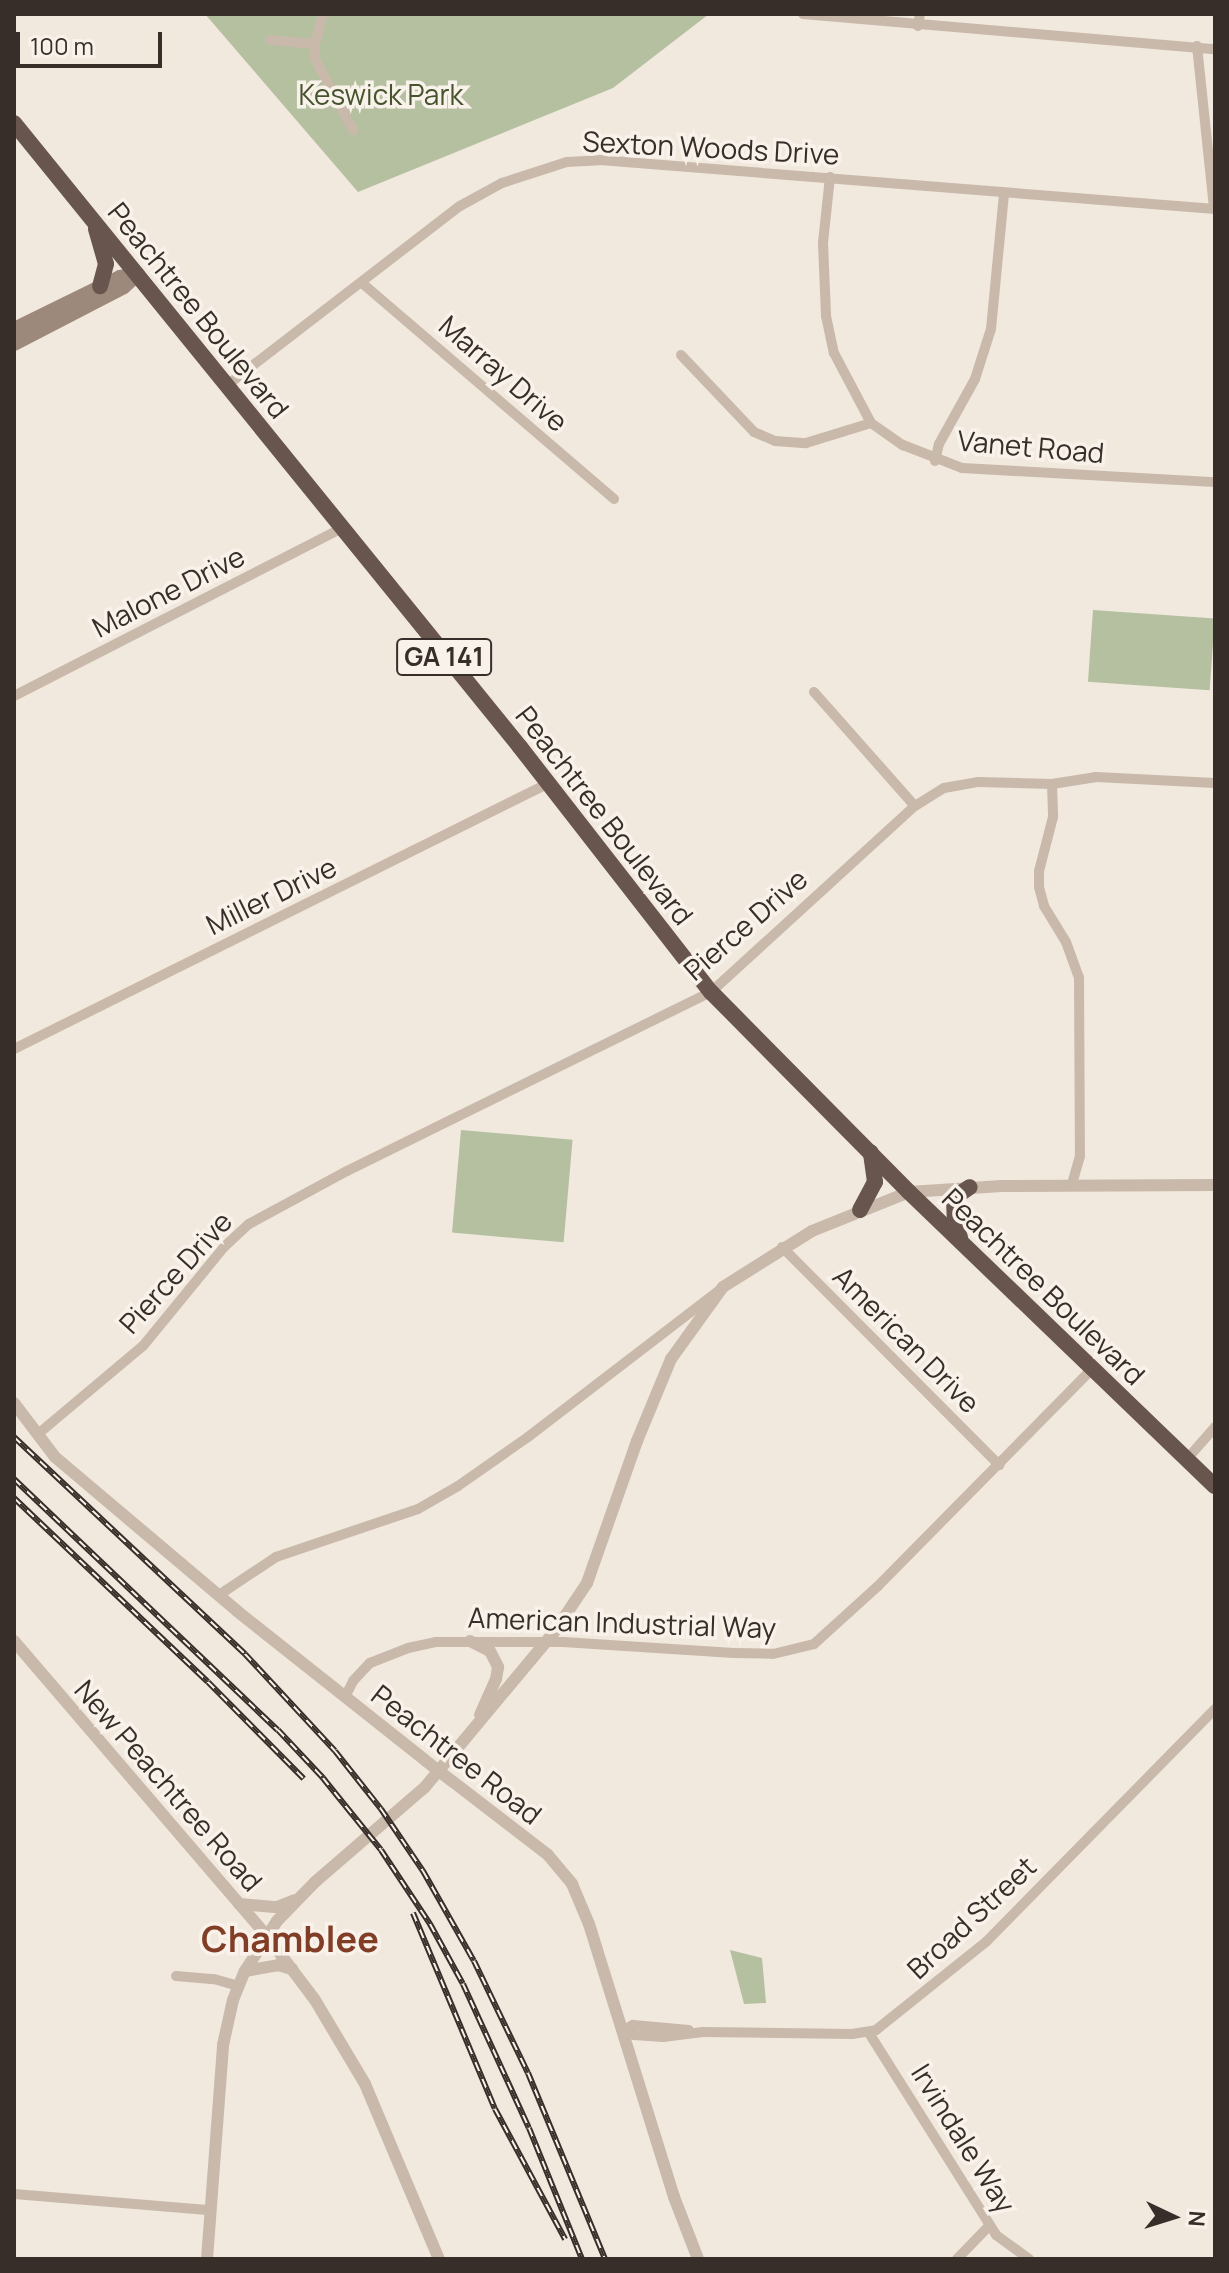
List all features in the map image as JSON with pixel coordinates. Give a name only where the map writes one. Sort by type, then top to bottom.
[{"type":"highway","name":"Peachtree Boulevard","points":[[14,123],[549,783],[711,992],[909,1192],[1215,1486]]},
{"type":"highway","points":[[93,220],[106,264],[100,286]]},
{"type":"highway","points":[[860,1210],[875,1182],[871,1152]]},
{"type":"highway","points":[[965,1245],[956,1232],[954,1203],[970,1187]]},
{"type":"main road","points":[[14,329],[120,277],[138,274]]},
{"type":"main road","points":[[14,344],[124,287],[138,274]]},
{"type":"street","points":[[323,14],[315,44],[315,59],[353,130]]},
{"type":"street","points":[[803,14],[1215,49]]},
{"type":"street","points":[[918,26],[920,14]]},
{"type":"street","points":[[270,40],[315,44]]},
{"type":"street","points":[[1197,46],[1214,209]]},
{"type":"street","name":"Sexton Woods Drive","points":[[226,386],[460,206],[502,183],[567,162],[600,160],[1214,209]]},
{"type":"street","points":[[681,355],[754,432],[775,441],[806,443],[871,423],[834,353],[826,316],[823,243],[830,177]]},
{"type":"street","points":[[935,461],[939,444],[975,379],[991,329],[1004,193]]},
{"type":"street","name":"Marray Drive","points":[[362,283],[614,499]]},
{"type":"street","name":"Vanet Road","points":[[871,423],[935,461],[962,468],[1215,482]]},
{"type":"street","name":"Malone Drive","points":[[14,696],[343,528]]},
{"type":"street","points":[[814,692],[915,806]]},
{"type":"street","name":"Pierce Drive","points":[[38,1434],[143,1346],[224,1247],[249,1224],[347,1171],[711,992],[915,806],[944,788],[962,784],[1052,784],[1096,777],[1215,783]]},
{"type":"street","name":"Miller Drive","points":[[14,1049],[549,783]]},
{"type":"street","points":[[1052,784],[1053,817],[1039,871],[1039,887],[1044,906],[1066,942],[1079,977],[1079,1165],[1072,1184]]},
{"type":"street","points":[[1079,1165],[1088,1184]]},
{"type":"street","points":[[219,1595],[276,1557],[418,1509],[458,1486],[528,1437],[723,1287],[782,1247],[860,1210],[909,1192],[970,1187],[1215,1185]]},
{"type":"street","name":"American Drive","points":[[782,1247],[999,1465]]},
{"type":"street","points":[[207,2259],[223,2045],[238,1986],[245,1971],[266,1935],[298,1899],[425,1787],[547,1642],[587,1583],[637,1441],[671,1359],[723,1287]]},
{"type":"street","name":"American Industrial Way","points":[[345,1697],[362,1670],[382,1658],[429,1643],[547,1642],[773,1654],[814,1644],[878,1586],[1093,1368]]},
{"type":"street","name":"Peachtree Road","points":[[14,1403],[55,1457],[345,1697],[548,1855],[569,1879],[589,1924],[674,2197],[698,2259]]},
{"type":"street","points":[[1187,1459],[1215,1427]]},
{"type":"street","name":"New Peachtree Road","points":[[14,1641],[293,1969],[345,2046],[365,2084],[439,2259]]},
{"type":"street","points":[[470,1641],[490,1651],[498,1673],[472,1731]]},
{"type":"street","name":"Broad Street","points":[[869,2033],[905,2009],[986,1942],[1215,1709]]},
{"type":"street","points":[[239,1904],[277,1907],[298,1899]]},
{"type":"street","points":[[245,1971],[278,1965],[293,1969]]},
{"type":"street","points":[[176,1976],[214,1979],[238,1986]]},
{"type":"street","points":[[622,2031],[633,2025],[703,2032],[869,2033]]},
{"type":"street","name":"Irvindale Way","points":[[869,2033],[990,2225],[1007,2245],[1029,2259]]},
{"type":"street","points":[[14,2194],[210,2210]]},
{"type":"street","points":[[957,2259],[990,2225]]},
{"type":"green space","name":"Keswick Park","points":[[205,14],[709,14],[613,88],[358,192]]},
{"type":"green space","points":[[1093,610],[1215,619],[1210,690],[1088,682]]},
{"type":"green space","points":[[461,1130],[573,1140],[564,1242],[452,1233]]},
{"type":"green space","points":[[730,1950],[762,1958],[766,2003],[744,2004]]},
{"type":"railway","points":[[14,1437],[245,1654],[335,1751],[381,1809],[423,1871],[474,1961],[528,2073],[605,2259]]},
{"type":"railway","points":[[14,1479],[278,1730],[323,1778],[381,1850],[430,1924],[463,1984],[529,2128],[582,2259]]},
{"type":"railway","points":[[14,1498],[208,1682],[304,1779]]},
{"type":"railway","points":[[413,1913],[495,2109],[565,2239]]},
{"type":"district","name":"Chamblee","points":[[290,1939]]}]
